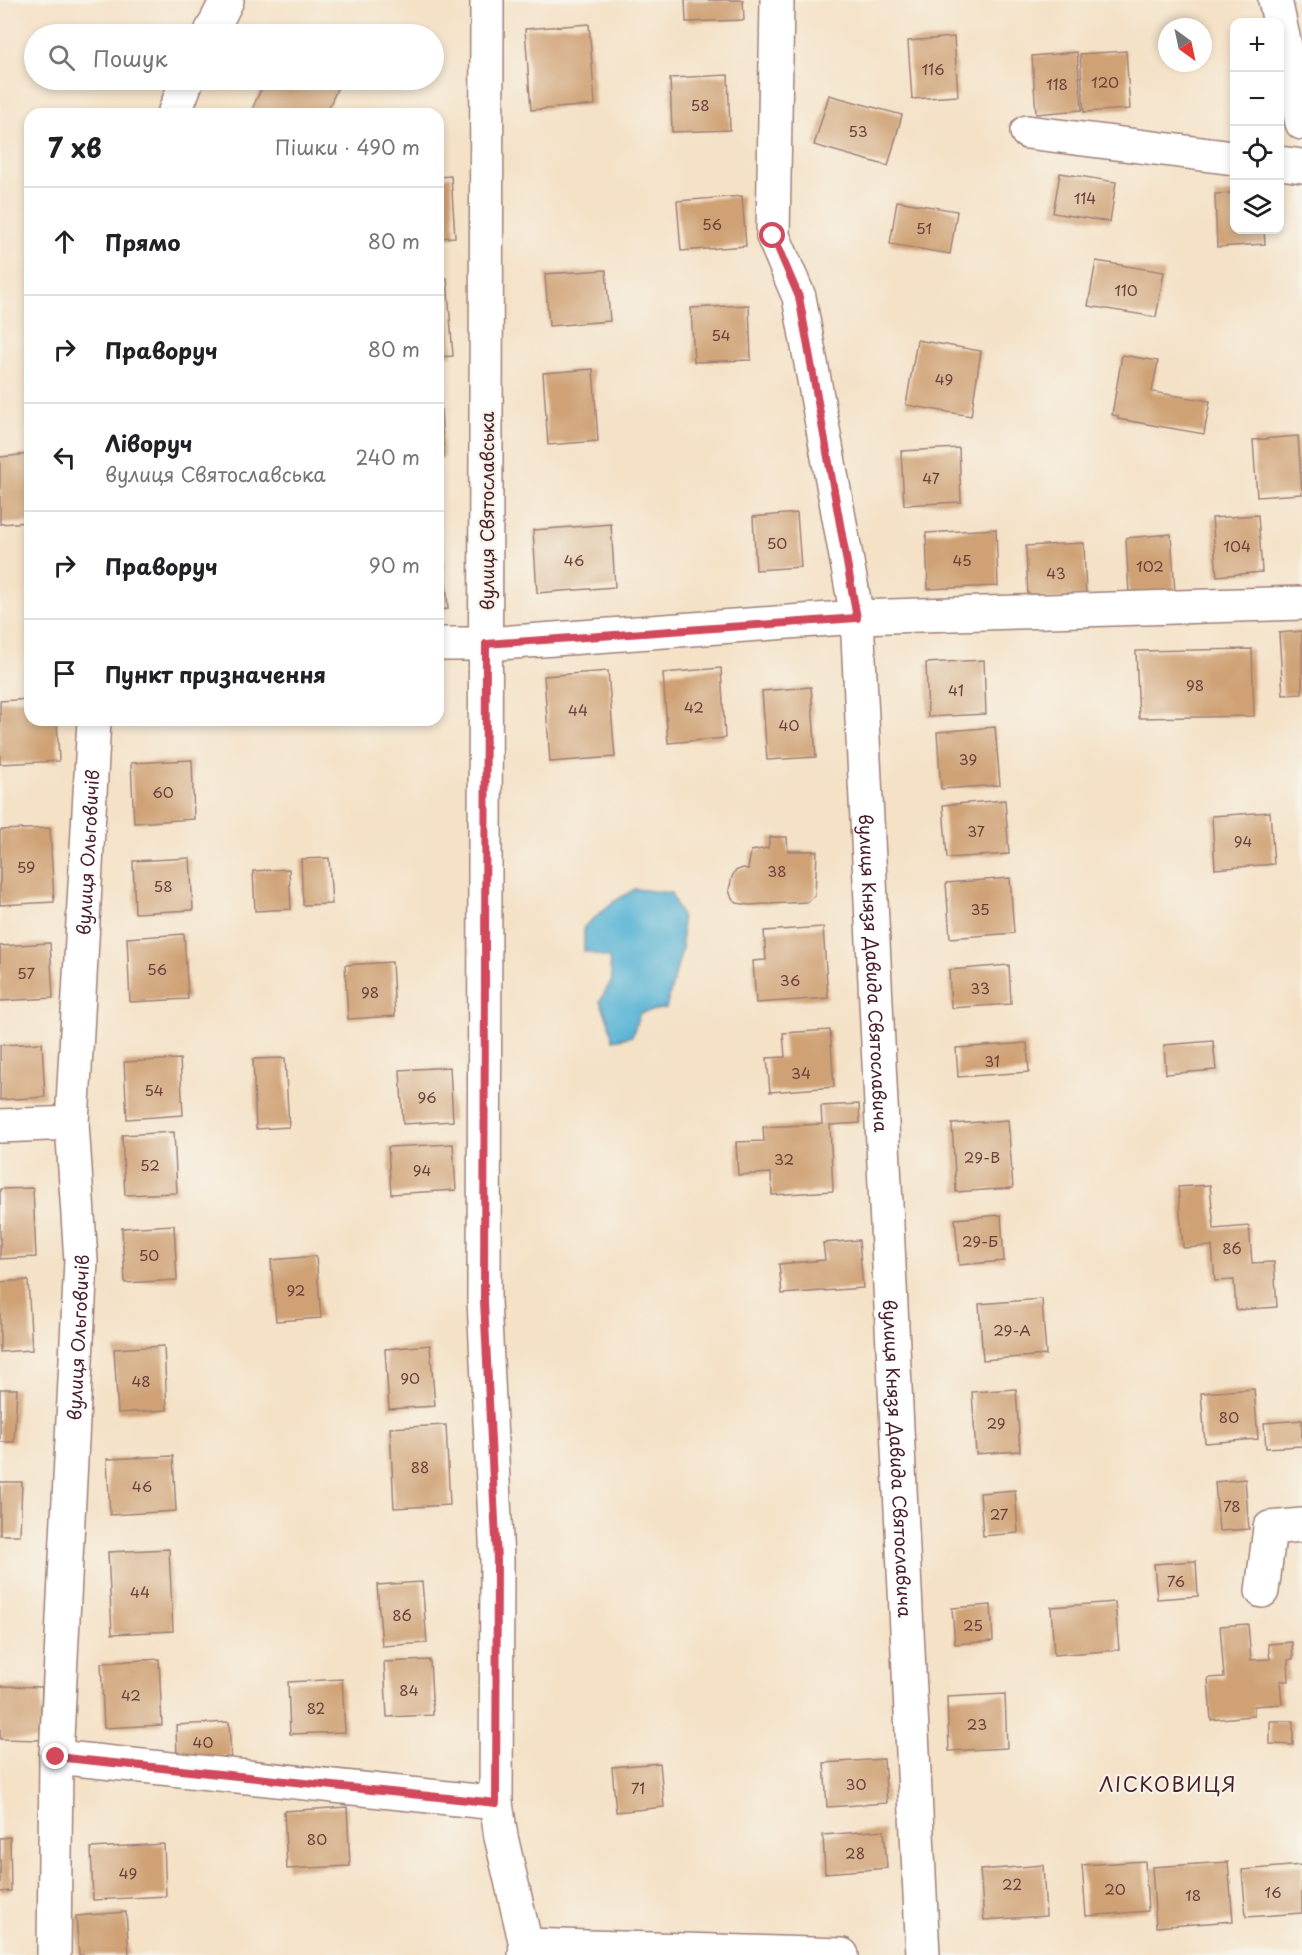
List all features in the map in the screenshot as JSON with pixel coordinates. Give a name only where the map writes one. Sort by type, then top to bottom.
[{"type":"street","points":[[215,24],[227,0]]},
{"type":"street","name":"вулиця Святославська","points":[[487,0],[484,1301],[497,1560],[496,1803],[525,1950]]},
{"type":"street","name":"вулиця Князя Давида Святославича","points":[[777,0],[773,236],[799,297],[857,618],[923,1955]]},
{"type":"street","points":[[1275,0],[1302,123]]},
{"type":"street","points":[[176,108],[184,90]]},
{"type":"street","points":[[1027,132],[1230,157]]},
{"type":"street","points":[[1284,164],[1302,166]]},
{"type":"street","points":[[444,644],[486,644],[857,618],[1302,603]]},
{"type":"street","name":"вулиця Ольговичів","points":[[54,1955],[56,1757],[81,1261],[72,1124],[94,726]]},
{"type":"street","points":[[0,1126],[72,1124]]},
{"type":"street","points":[[1262,1591],[1270,1528],[1302,1525]]},
{"type":"street","points":[[56,1757],[496,1803]]},
{"type":"street","points":[[525,1950],[842,1955]]},
{"type":"water","points":[[635,889],[671,893],[682,919],[682,949],[666,1008],[640,1013],[632,1036],[613,1040],[600,1001],[612,980],[609,958],[584,951],[584,927],[613,902]]},
{"type":"building","points":[[685,0],[743,0],[744,20],[686,22]]},
{"type":"building","points":[[589,24],[595,105],[531,110],[525,29]]},
{"type":"building","points":[[954,37],[958,96],[912,99],[908,41]]},
{"type":"building","points":[[1126,51],[1130,109],[1084,112],[1080,54]]},
{"type":"building","points":[[1077,52],[1082,110],[1036,114],[1032,56]]},
{"type":"building","points":[[728,75],[730,130],[672,132],[670,78]]},
{"type":"building","points":[[261,90],[337,90],[329,108],[253,108]]},
{"type":"building","points":[[829,95],[902,115],[888,166],[814,145]]},
{"type":"building","points":[[1060,173],[1116,182],[1110,222],[1053,213]]},
{"type":"building","points":[[451,176],[455,237],[444,238],[444,177]]},
{"type":"building","points":[[1230,193],[1230,234],[1264,234],[1265,244],[1217,247],[1215,194]]},
{"type":"building","points":[[742,196],[746,246],[681,251],[677,201]]},
{"type":"building","points":[[897,201],[957,211],[950,254],[890,244]]},
{"type":"building","points":[[1096,261],[1164,272],[1156,317],[1088,306]]},
{"type":"building","points":[[606,270],[610,321],[549,326],[545,274]]},
{"type":"building","points":[[444,278],[447,278],[453,356],[444,357]]},
{"type":"building","points":[[749,305],[751,360],[694,362],[691,308]]},
{"type":"building","points":[[917,340],[981,351],[971,416],[906,405]]},
{"type":"building","points":[[1122,355],[1158,361],[1152,392],[1210,401],[1204,434],[1118,419],[1118,416],[1112,415]]},
{"type":"building","points":[[593,369],[598,441],[548,445],[543,373]]},
{"type":"building","points":[[1298,436],[1302,494],[1257,497],[1253,440]]},
{"type":"building","points":[[959,448],[961,502],[904,505],[901,451]]},
{"type":"building","points":[[24,455],[24,522],[0,524],[0,457]]},
{"type":"building","points":[[797,513],[801,567],[756,570],[753,517]]},
{"type":"building","points":[[1258,515],[1262,572],[1217,576],[1212,518]]},
{"type":"building","points":[[611,524],[615,587],[537,593],[533,530]]},
{"type":"building","points":[[996,529],[998,586],[928,589],[926,533]]},
{"type":"building","points":[[1171,534],[1175,592],[1129,595],[1126,538]]},
{"type":"building","points":[[1084,543],[1086,598],[1028,600],[1026,546]]},
{"type":"building","points":[[444,554],[448,609],[444,609]]},
{"type":"building","points":[[1302,631],[1302,694],[1283,695],[1279,633]]},
{"type":"building","points":[[1252,649],[1254,716],[1139,718],[1136,651]]},
{"type":"building","points":[[984,660],[986,714],[928,717],[926,663]]},
{"type":"building","points":[[721,668],[725,738],[668,743],[663,673]]},
{"type":"building","points":[[608,671],[615,757],[550,762],[544,676]]},
{"type":"building","points":[[811,687],[816,757],[767,760],[762,691]]},
{"type":"building","points":[[24,699],[24,726],[57,726],[59,761],[0,764],[0,701]]},
{"type":"building","points":[[995,727],[1000,785],[941,789],[937,732]]},
{"type":"building","points":[[192,760],[194,819],[134,823],[131,763]]},
{"type":"building","points":[[1005,800],[1009,854],[947,858],[943,805]]},
{"type":"building","points":[[1270,812],[1274,864],[1215,869],[1212,816]]},
{"type":"building","points":[[50,828],[54,902],[0,905],[0,830]]},
{"type":"building","points":[[770,837],[787,837],[788,851],[817,851],[815,896],[807,902],[749,905],[737,903],[732,899],[729,890],[735,871],[748,869],[751,851],[768,848]]},
{"type":"building","points":[[190,858],[193,910],[135,913],[133,861]]},
{"type":"building","points":[[329,858],[332,904],[303,905],[301,859]]},
{"type":"building","points":[[289,869],[291,909],[255,911],[253,871]]},
{"type":"building","points":[[1010,878],[1014,933],[950,938],[946,883]]},
{"type":"building","points":[[823,927],[828,998],[756,1003],[753,961],[766,960],[764,931]]},
{"type":"building","points":[[184,934],[188,999],[130,1002],[127,938]]},
{"type":"building","points":[[50,943],[53,998],[0,1001],[0,946]]},
{"type":"building","points":[[392,962],[395,1016],[348,1019],[345,965]]},
{"type":"building","points":[[1009,965],[1011,1004],[951,1008],[949,970]]},
{"type":"building","points":[[830,1030],[834,1087],[770,1092],[767,1058],[785,1057],[783,1033]]},
{"type":"building","points":[[1213,1041],[1216,1070],[1166,1074],[1164,1045]]},
{"type":"building","points":[[42,1043],[45,1097],[0,1100],[0,1045]]},
{"type":"building","points":[[1027,1043],[1029,1072],[958,1077],[956,1048]]},
{"type":"building","points":[[285,1058],[289,1127],[256,1129],[253,1059]]},
{"type":"building","points":[[180,1059],[183,1115],[127,1119],[124,1062]]},
{"type":"building","points":[[450,1067],[453,1121],[403,1124],[400,1070]]},
{"type":"building","points":[[859,1104],[860,1123],[830,1125],[833,1191],[772,1195],[771,1173],[738,1175],[736,1142],[764,1141],[763,1127],[822,1124],[821,1106]]},
{"type":"building","points":[[1008,1120],[1013,1188],[956,1192],[952,1124]]},
{"type":"building","points":[[174,1132],[177,1193],[125,1195],[122,1135]]},
{"type":"building","points":[[453,1144],[456,1190],[391,1194],[388,1147]]},
{"type":"building","points":[[1210,1185],[1214,1229],[1249,1226],[1252,1263],[1274,1262],[1277,1307],[1236,1310],[1234,1280],[1215,1281],[1212,1246],[1183,1248],[1178,1187]]},
{"type":"building","points":[[33,1188],[36,1257],[0,1259],[0,1189]]},
{"type":"building","points":[[1001,1215],[1004,1261],[959,1265],[955,1219]]},
{"type":"building","points":[[174,1225],[177,1280],[125,1283],[122,1228]]},
{"type":"building","points":[[859,1240],[863,1288],[782,1294],[779,1264],[825,1260],[823,1243]]},
{"type":"building","points":[[316,1256],[321,1318],[276,1321],[271,1260]]},
{"type":"building","points":[[28,1280],[32,1350],[0,1352],[0,1282]]},
{"type":"building","points":[[1042,1299],[1046,1355],[983,1360],[979,1304]]},
{"type":"building","points":[[430,1345],[435,1406],[389,1409],[385,1349]]},
{"type":"building","points":[[164,1346],[167,1410],[118,1413],[114,1349]]},
{"type":"building","points":[[0,1389],[17,1389],[14,1442],[0,1442]]},
{"type":"building","points":[[1016,1389],[1020,1451],[976,1454],[972,1392]]},
{"type":"building","points":[[1254,1389],[1258,1439],[1205,1443],[1201,1393]]},
{"type":"building","points":[[1302,1420],[1302,1446],[1266,1448],[1264,1423]]},
{"type":"building","points":[[446,1425],[450,1505],[394,1508],[390,1428]]},
{"type":"building","points":[[173,1456],[176,1511],[110,1515],[107,1459]]},
{"type":"building","points":[[1245,1479],[1249,1529],[1219,1531],[1215,1482]]},
{"type":"building","points":[[0,1482],[22,1482],[20,1535],[0,1535]]},
{"type":"building","points":[[1015,1490],[1018,1533],[983,1536],[980,1493]]},
{"type":"building","points":[[169,1549],[173,1631],[112,1634],[108,1552]]},
{"type":"building","points":[[1196,1561],[1198,1596],[1157,1599],[1154,1564]]},
{"type":"building","points":[[422,1582],[427,1643],[382,1646],[377,1585]]},
{"type":"building","points":[[1115,1602],[1119,1650],[1054,1655],[1051,1607]]},
{"type":"building","points":[[991,1605],[993,1641],[955,1644],[952,1608]]},
{"type":"building","points":[[1248,1624],[1251,1660],[1270,1659],[1268,1644],[1292,1642],[1293,1659],[1288,1660],[1289,1681],[1280,1681],[1282,1704],[1254,1706],[1254,1716],[1211,1720],[1208,1678],[1224,1677],[1220,1626]]},
{"type":"building","points":[[159,1659],[162,1725],[104,1728],[101,1663]]},
{"type":"building","points":[[430,1660],[433,1715],[387,1717],[384,1662]]},
{"type":"building","points":[[342,1679],[345,1732],[290,1734],[288,1682]]},
{"type":"building","points":[[0,1686],[42,1687],[40,1740],[0,1739]]},
{"type":"building","points":[[1005,1694],[1007,1748],[949,1751],[947,1697]]},
{"type":"building","points":[[1270,1721],[1293,1721],[1293,1745],[1270,1744]]},
{"type":"building","points":[[229,1722],[231,1757],[177,1759],[176,1725]]},
{"type":"building","points":[[884,1759],[887,1803],[827,1807],[824,1763]]},
{"type":"building","points":[[660,1763],[664,1807],[616,1812],[612,1767]]},
{"type":"building","points":[[347,1807],[350,1866],[287,1869],[284,1811]]},
{"type":"building","points":[[884,1830],[887,1868],[825,1873],[823,1835]]},
{"type":"building","points":[[10,1837],[11,1891],[0,1892],[0,1838]]},
{"type":"building","points":[[164,1844],[166,1896],[93,1900],[91,1848]]},
{"type":"building","points":[[1145,1861],[1148,1911],[1086,1916],[1082,1865]]},
{"type":"building","points":[[1228,1862],[1233,1921],[1156,1927],[1152,1867]]},
{"type":"building","points":[[1043,1865],[1046,1916],[984,1920],[980,1870]]},
{"type":"building","points":[[1302,1865],[1302,1913],[1246,1917],[1242,1870]]},
{"type":"building","points":[[126,1912],[129,1955],[79,1955],[76,1916]]},
{"type":"district","name":"ЛІСКОВИЦЯ","points":[[1168,1784]]},
{"type":"route","points":[[56,1757],[496,1803],[497,1560],[484,1301],[486,644],[857,618],[799,297],[773,236]]}]
